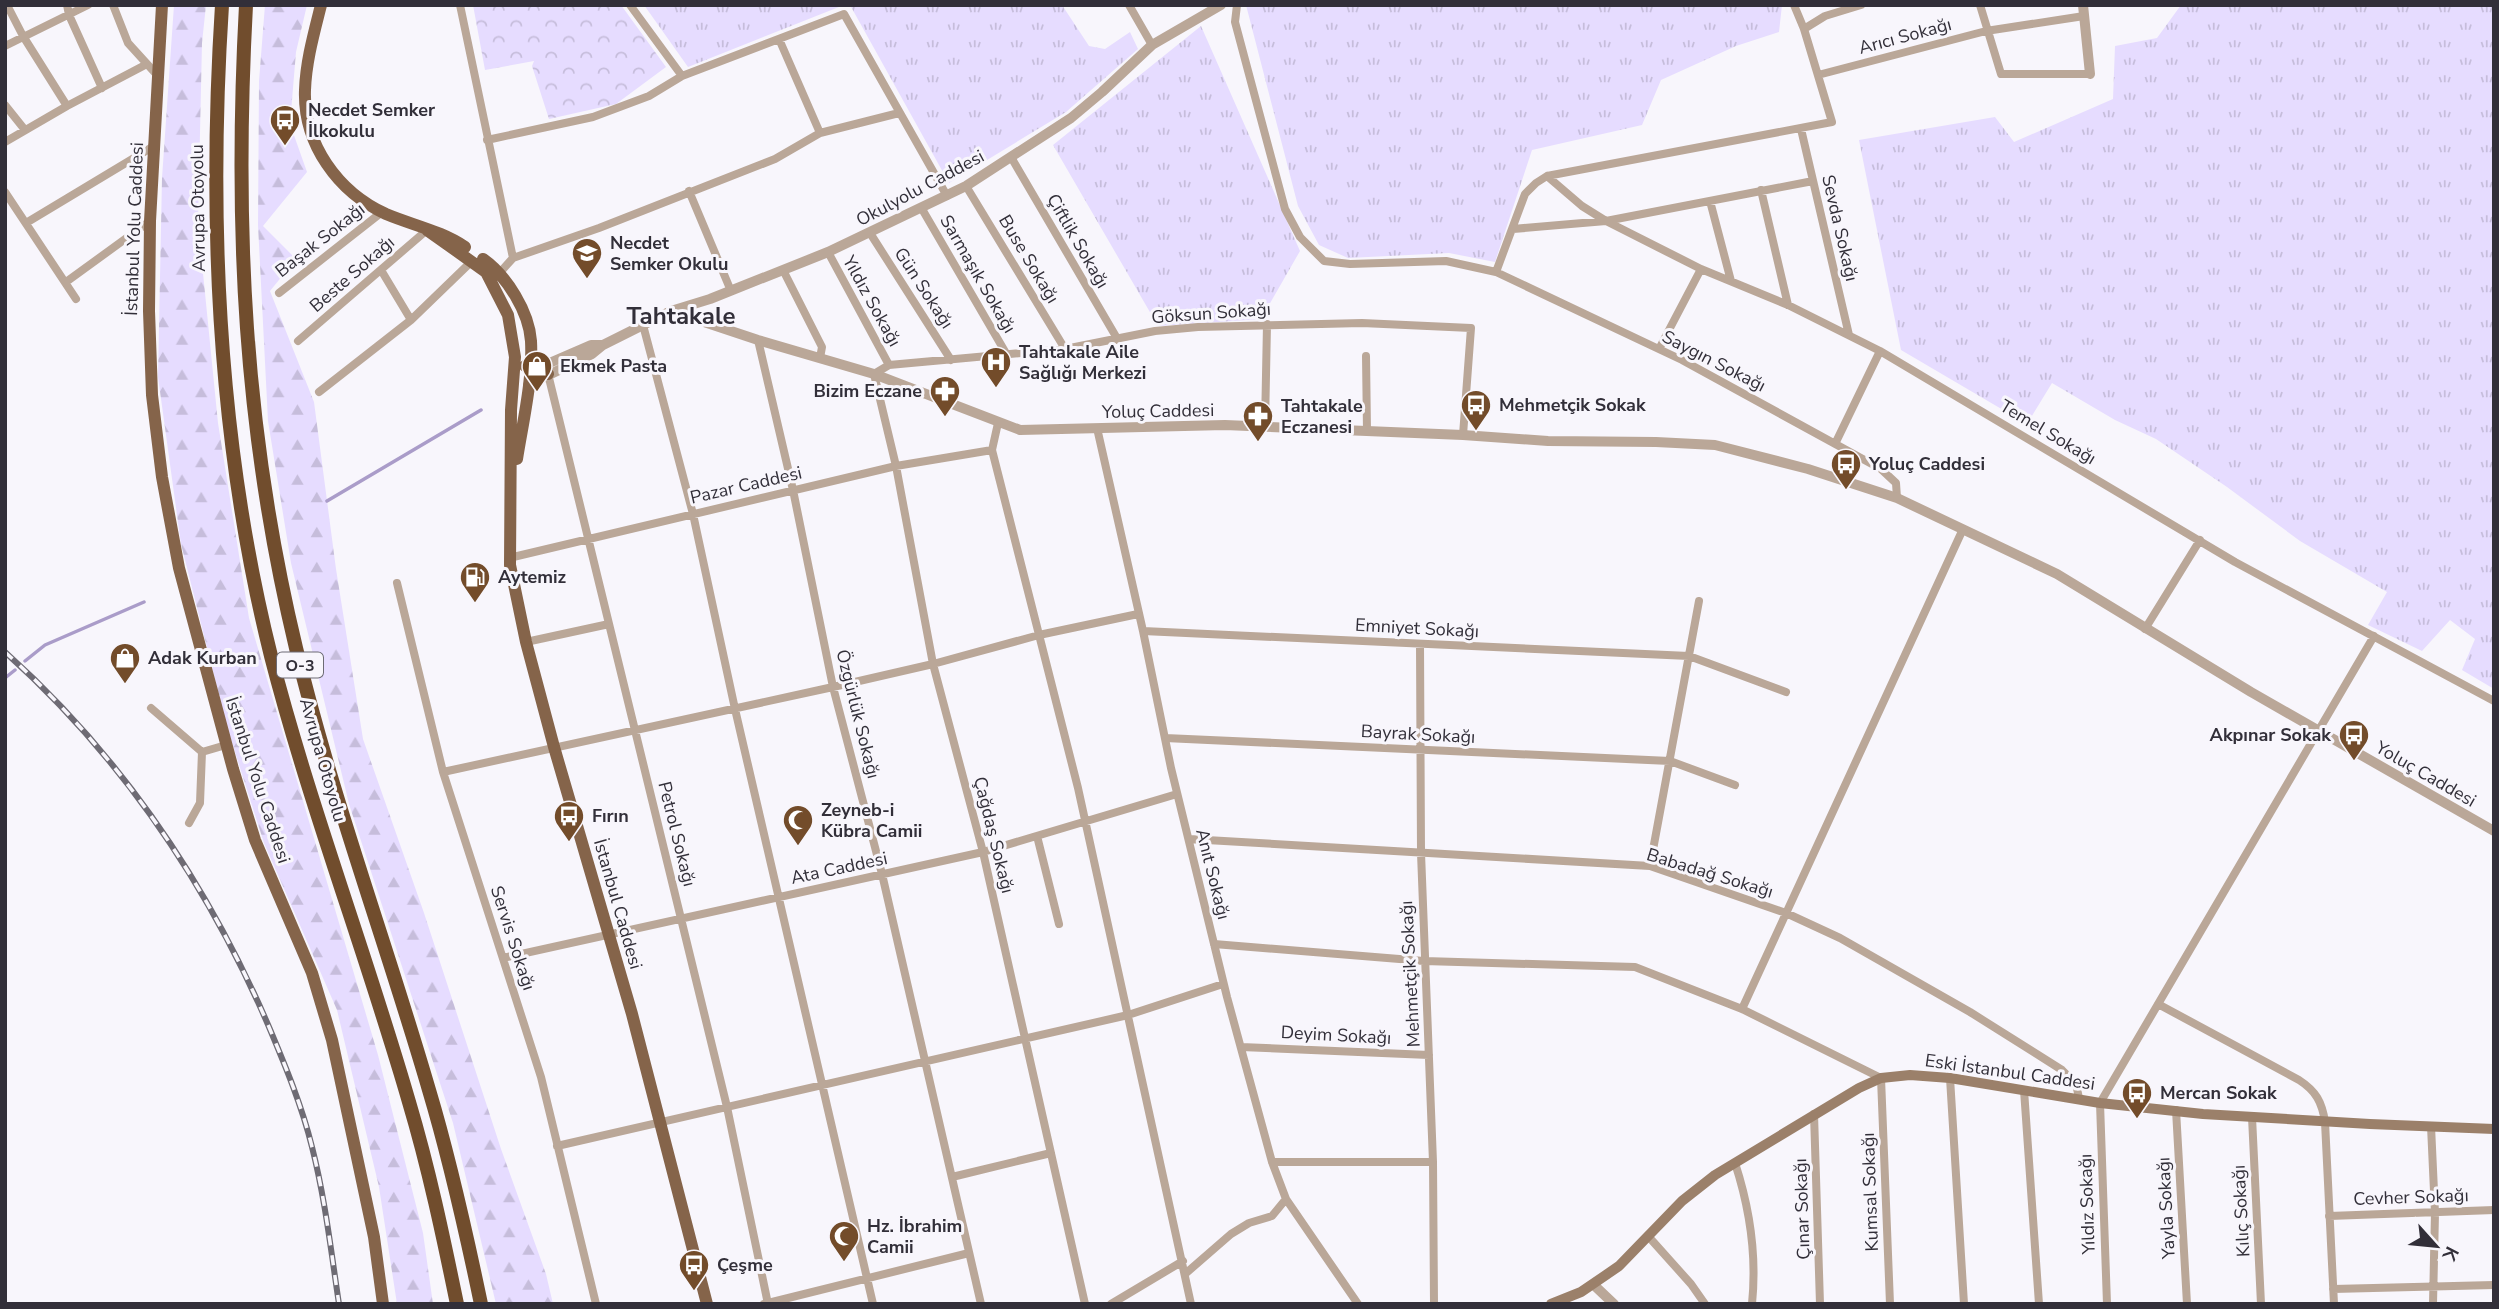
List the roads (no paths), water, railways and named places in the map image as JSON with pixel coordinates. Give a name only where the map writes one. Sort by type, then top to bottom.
[{"type":"highway","name":"Avrupa Otoyolu","points":[[222,5],[215,148],[217,255],[230,428],[253,569],[272,657],[299,751],[419,1137],[440,1218],[457,1304]]},
{"type":"highway","name":"Avrupa Otoyolu","points":[[246,5],[241,104],[241,255],[253,403],[269,520],[281,584],[310,704],[432,1099],[463,1216],[481,1304]]},
{"type":"main road","name":"İstanbul Yolu Caddesi","points":[[162,5],[149,221],[152,395],[162,477],[179,568],[226,745],[256,840],[312,973],[332,1040],[374,1237],[383,1304]]},
{"type":"main road","name":"İstanbul Caddesi","points":[[321,5],[307,64],[304,94],[309,124],[318,152],[335,178],[360,198],[382,212],[450,236],[488,262],[508,315],[514,356],[509,558],[526,642],[661,1122],[707,1304]]},
{"type":"main road","name":"İstanbul Caddesi","points":[[427,230],[495,278],[507,283],[522,308],[531,338],[531,371],[510,512]]},
{"type":"main road","points":[[510,327],[518,341],[522,363],[531,371],[548,374]]},
{"type":"main road","points":[[511,410],[520,384],[531,371]]},
{"type":"main road","name":"Eski İstanbul Caddesi","points":[[1551,1304],[1594,1285],[1619,1266],[1682,1201],[1735,1163],[1814,1114],[1881,1078],[1910,1075],[1950,1078],[2100,1103],[2252,1117],[2494,1129]]},
{"type":"street","points":[[7,5],[67,106]]},
{"type":"street","points":[[67,5],[102,88]]},
{"type":"street","points":[[5,46],[88,5]]},
{"type":"street","points":[[113,5],[128,43],[158,76]]},
{"type":"street","points":[[460,5],[513,258]]},
{"type":"street","points":[[630,5],[682,76]]},
{"type":"street","points":[[1129,5],[1152,45]]},
{"type":"street","name":"Okulyolu Caddesi","points":[[603,345],[671,312],[828,252],[966,186],[1071,118],[1152,45],[1208,8],[1221,5]]},
{"type":"street","name":"Saygın Sokağı","points":[[1237,5],[1236,22],[1285,209],[1300,237],[1324,261],[1350,264],[1446,261],[1496,272],[1660,349],[1881,469],[1896,483],[1897,498]]},
{"type":"street","points":[[1496,272],[1525,194],[1547,176],[1832,122],[1794,5]]},
{"type":"street","points":[[1804,29],[1825,16],[1861,5]]},
{"type":"street","points":[[1980,5],[2001,74],[2090,74],[2084,11]]},
{"type":"street","name":"Arıcı Sokağı","points":[[1818,75],[1986,31],[2084,11]]},
{"type":"street","points":[[487,141],[593,117],[649,96],[682,76],[844,14],[947,196]]},
{"type":"street","points":[[779,39],[820,133]]},
{"type":"street","points":[[5,142],[147,64]]},
{"type":"street","points":[[5,105],[25,130]]},
{"type":"street","points":[[495,278],[513,258],[599,228],[775,159],[820,133],[899,113]]},
{"type":"street","name":"Sevda Sokağı","points":[[1801,129],[1849,335]]},
{"type":"street","points":[[26,223],[154,146]]},
{"type":"street","name":"Çiftlik Sokağı","points":[[1011,158],[1118,340]]},
{"type":"street","name":"Temel Sokağı","points":[[1547,176],[1582,206],[1606,221],[1701,270],[1788,305],[1880,351],[2235,562],[2374,636]]},
{"type":"street","points":[[1513,229],[1606,221],[1813,181]]},
{"type":"street","name":"Buse Sokağı","points":[[966,186],[1065,349]]},
{"type":"street","points":[[1761,190],[1788,305]]},
{"type":"street","points":[[689,191],[731,291]]},
{"type":"street","points":[[5,192],[76,299]]},
{"type":"street","points":[[1710,201],[1731,281]]},
{"type":"street","name":"Sarmaşık Sokağı","points":[[922,209],[1007,355]]},
{"type":"street","name":"Başak Sokağı","points":[[279,293],[382,212]]},
{"type":"street","points":[[66,282],[149,221]]},
{"type":"street","name":"Beste Sokağı","points":[[298,341],[427,230]]},
{"type":"street","name":"Gün Sokağı","points":[[870,233],[951,359]]},
{"type":"street","name":"Yıldız Sokağı","points":[[828,252],[889,365]]},
{"type":"street","points":[[319,392],[411,320],[472,261]]},
{"type":"street","points":[[381,270],[411,320]]},
{"type":"street","points":[[783,270],[822,347],[820,358]]},
{"type":"street","points":[[1660,349],[1701,270]]},
{"type":"street","name":"Yoluç Caddesi","points":[[671,312],[874,374],[1020,430],[1265,426],[1548,441],[1656,442],[1715,445],[1808,470],[1897,498],[2057,574],[2146,629],[2494,831]]},
{"type":"street","name":"Göksun Sokağı","points":[[874,374],[889,365],[1065,349],[1155,331],[1267,324],[1362,323],[1471,328],[1463,435]]},
{"type":"street","points":[[1265,426],[1267,324]]},
{"type":"street","points":[[643,325],[693,514],[735,709],[873,1304]]},
{"type":"street","name":"Özgürlük Sokağı","points":[[758,340],[793,490],[833,687],[882,874],[981,1304]]},
{"type":"street","points":[[531,371],[591,345],[603,345]]},
{"type":"street","points":[[528,385],[592,354],[603,345]]},
{"type":"street","points":[[1835,444],[1880,351]]},
{"type":"street","points":[[1366,356],[1367,431]]},
{"type":"street","name":"Petrol Sokağı","points":[[548,374],[727,1107],[767,1304]]},
{"type":"street","name":"Çağdaş Sokağı","points":[[874,374],[896,466],[933,664],[983,852],[1085,1304]]},
{"type":"street","points":[[998,423],[992,450],[1086,821],[1191,1304]]},
{"type":"street","name":"Anıt Sokağı","points":[[1097,428],[1177,794],[1223,984],[1272,1162],[1286,1199],[1358,1304]]},
{"type":"street","name":"Pazar Caddesi","points":[[509,558],[896,466],[992,450]]},
{"type":"street","points":[[1742,1009],[1963,529]]},
{"type":"street","points":[[2146,629],[2200,540]]},
{"type":"street","name":"Servis Sokağı","points":[[397,583],[443,772],[541,1077],[596,1304]]},
{"type":"street","points":[[1650,866],[1699,601]]},
{"type":"street","points":[[443,772],[833,687],[933,664],[1039,635],[1138,614]]},
{"type":"street","points":[[526,642],[609,624]]},
{"type":"street","name":"Emniyet Sokağı","points":[[1143,631],[1689,656],[1786,692]]},
{"type":"street","points":[[2100,1103],[2374,636],[2494,701]]},
{"type":"street","name":"Mehmetçik Sokağı","points":[[1420,644],[1420,853],[1433,1162],[1434,1304]]},
{"type":"street","points":[[151,708],[202,752]]},
{"type":"street","name":"Bayrak Sokağı","points":[[1165,738],[1670,761],[1735,785]]},
{"type":"street","points":[[202,752],[226,745]]},
{"type":"street","points":[[189,823],[200,803],[202,752]]},
{"type":"street","name":"Ata Caddesi","points":[[503,958],[983,852],[1177,794]]},
{"type":"street","points":[[1037,836],[1059,924]]},
{"type":"street","name":"Babadağ Sokağı","points":[[1189,839],[1650,866],[1786,913],[1864,952],[1970,1012],[2063,1070],[2076,1084],[2079,1098]]},
{"type":"street","points":[[1214,944],[1424,961],[1635,967],[1742,1009],[1881,1078]]},
{"type":"street","points":[[557,1146],[1128,1015],[1223,984]]},
{"type":"street","points":[[2158,1004],[2299,1080],[2317,1096],[2322,1105],[2325,1122],[2334,1304]]},
{"type":"street","name":"Deyim Sokağı","points":[[1241,1046],[1429,1055]]},
{"type":"street","name":"Kumsal Sokağı","points":[[1881,1078],[1890,1304]]},
{"type":"street","points":[[1950,1078],[1964,1304]]},
{"type":"street","points":[[2024,1090],[2039,1304]]},
{"type":"street","name":"Yıldız Sokağı","points":[[2100,1103],[2106,1304]]},
{"type":"street","name":"Yayla Sokağı","points":[[2176,1110],[2187,1304]]},
{"type":"street","name":"Çınar Sokağı","points":[[1814,1114],[1820,1304]]},
{"type":"street","name":"Kılıç Sokağı","points":[[2252,1117],[2261,1304]]},
{"type":"street","points":[[2431,1126],[2435,1213],[2433,1304]]},
{"type":"street","points":[[952,1177],[1051,1153]]},
{"type":"street","points":[[1272,1162],[1433,1162]]},
{"type":"street","points":[[1735,1163],[1749,1212],[1755,1272],[1752,1304]]},
{"type":"street","points":[[1185,1274],[1231,1234],[1249,1223],[1272,1216],[1286,1199]]},
{"type":"street","name":"Cevher Sokağı","points":[[2329,1216],[2494,1210]]},
{"type":"street","points":[[1648,1236],[1705,1304]]},
{"type":"street","points":[[767,1304],[969,1253]]},
{"type":"street","points":[[1111,1304],[1183,1261]]},
{"type":"street","points":[[1594,1285],[1614,1304]]},
{"type":"street","points":[[2333,1289],[2494,1285]]},
{"type":"waterway","points":[[327,501],[481,410]]},
{"type":"waterway","points":[[25,661],[45,645],[144,602]]},
{"type":"waterway","points":[[5,678],[15,670]]},
{"type":"railway","points":[[5,652],[87,734],[158,825],[189,873],[245,974],[281,1056],[308,1132],[317,1166],[339,1304]]},
{"type":"place","name":"Necdet Semker İlkokulu","points":[[285,147]]},
{"type":"place","name":"Necdet Semker Okulu","points":[[587,280]]},
{"type":"place","name":"Tahtakale Aile Sağlığı Merkezi","points":[[996,389]]},
{"type":"place","name":"Ekmek Pasta","points":[[537,393]]},
{"type":"place","name":"Bizim Eczane","points":[[945,418]]},
{"type":"place","name":"Mehmetçik Sokak","points":[[1476,432]]},
{"type":"place","name":"Tahtakale Eczanesi","points":[[1258,443]]},
{"type":"place","name":"Yoluç Caddesi","points":[[1846,491]]},
{"type":"place","name":"Aytemiz","points":[[475,604]]},
{"type":"place","name":"Adak Kurban","points":[[125,685]]},
{"type":"place","name":"Akpınar Sokak","points":[[2354,762]]},
{"type":"place","name":"Fırın","points":[[569,843]]},
{"type":"place","name":"Zeyneb-i Kübra Camii","points":[[798,847]]},
{"type":"place","name":"Mercan Sokak","points":[[2137,1120]]},
{"type":"place","name":"Hz. İbrahim Camii","points":[[844,1263]]},
{"type":"place","name":"Çeşme","points":[[694,1292]]},
{"type":"district","name":"Tahtakale","points":[[681,316]]}]
